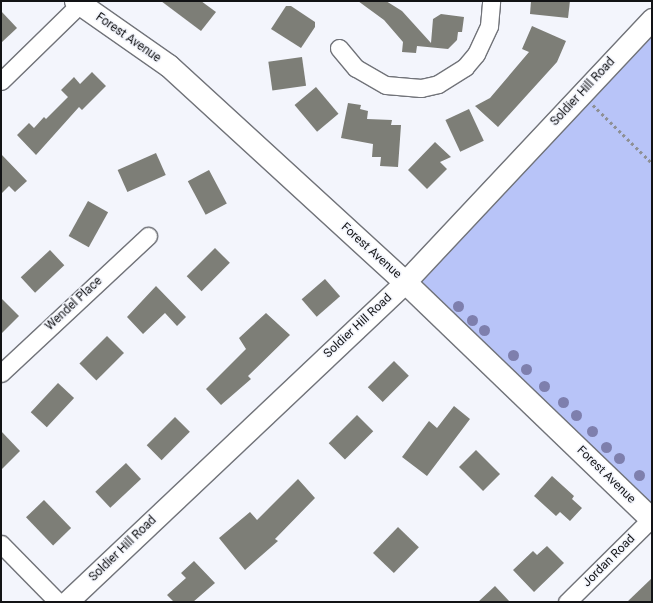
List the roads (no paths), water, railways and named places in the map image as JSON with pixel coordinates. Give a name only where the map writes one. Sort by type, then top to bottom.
[{"type":"main road","name":"Forest Avenue","points":[[78,3],[169,66],[405,282],[652,520]]},
{"type":"street","points":[[339,48],[356,68],[386,85],[415,88],[438,84],[465,67],[476,54],[489,26],[490,1]]},
{"type":"street","points":[[1,81],[78,3]]},
{"type":"street","name":"Soldier Hill Road","points":[[67,602],[405,282],[652,19]]},
{"type":"street","name":"Wendel Place","points":[[1,373],[148,236]]},
{"type":"street","name":"Jordan Road","points":[[567,602],[652,520]]},
{"type":"street","points":[[1,544],[58,602]]}]
